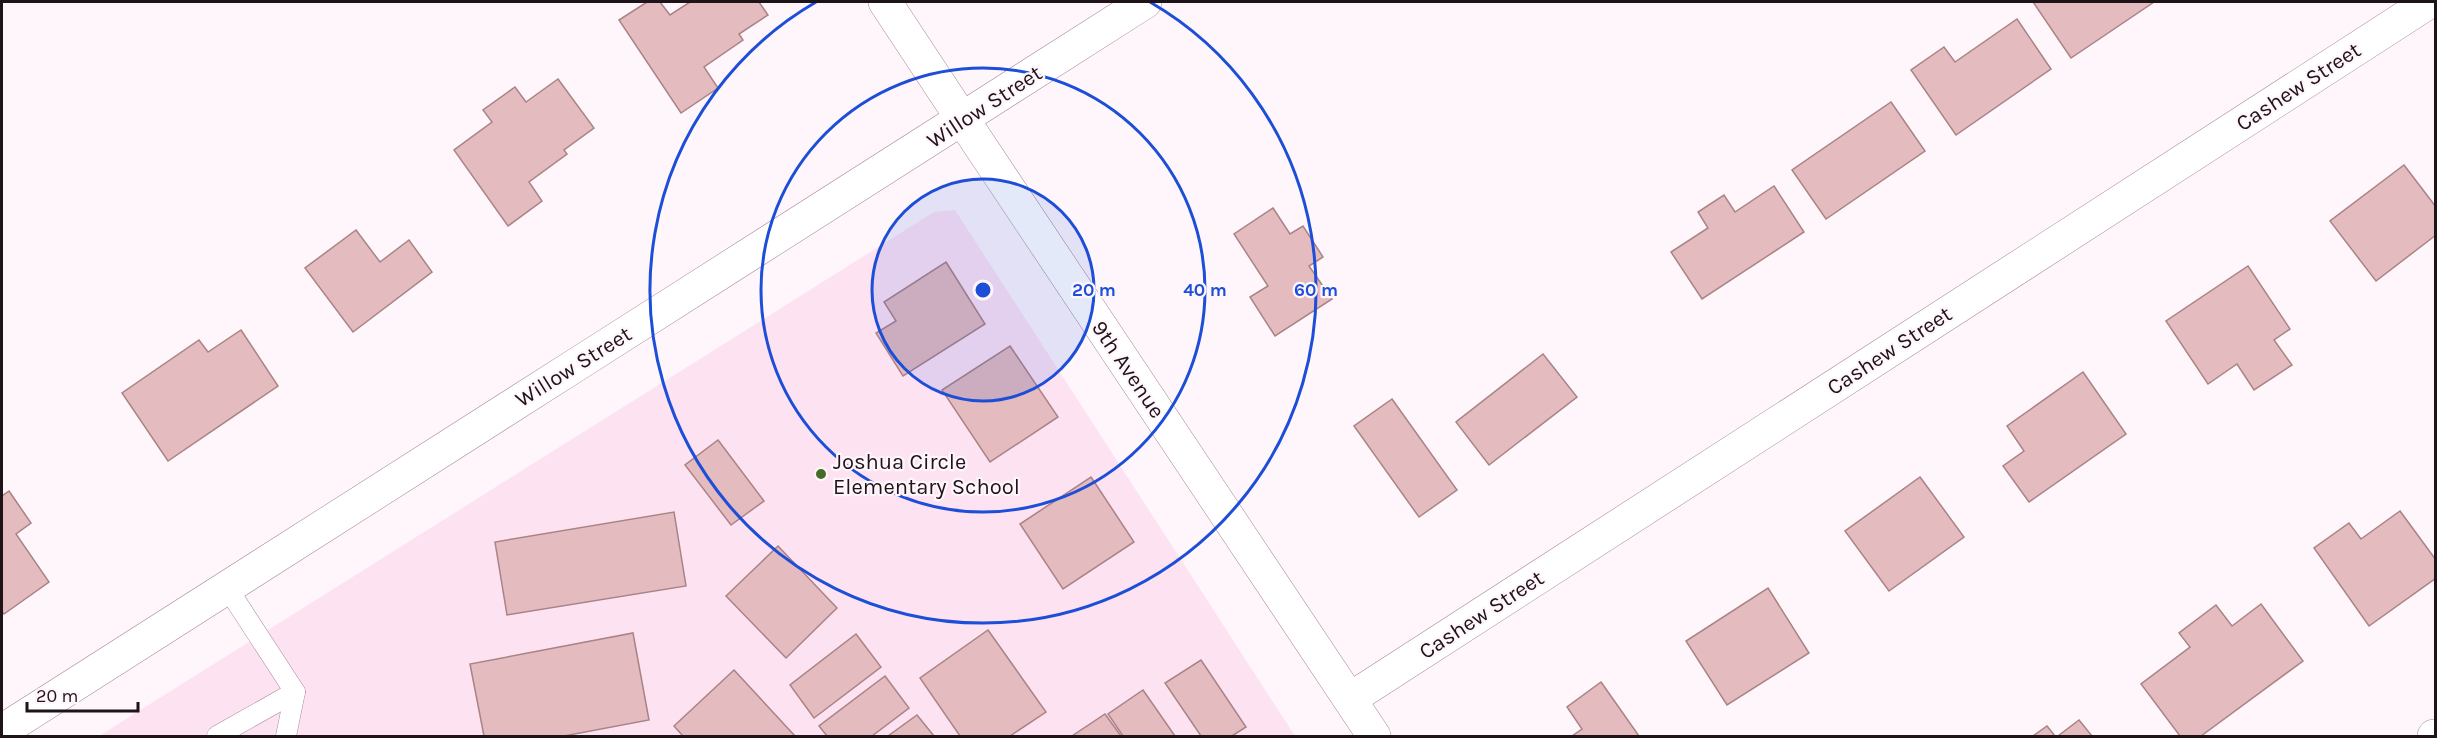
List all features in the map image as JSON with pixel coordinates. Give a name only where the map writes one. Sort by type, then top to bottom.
[{"type":"street","name":"9th Avenue","points":[[885,2],[1374,736]]},
{"type":"street","name":"Willow Street","points":[[2,731],[1145,2]]},
{"type":"street","name":"Cashew Street","points":[[1350,699],[2429,2]]},
{"type":"lane","points":[[226,586],[295,692],[286,736]]},
{"type":"lane","points":[[217,736],[295,692]]},
{"type":"shaded area","name":"Joshua Circle Elementary School","points":[[955,210],[1295,736],[99,736],[934,212]]},
{"type":"building","points":[[647,2],[660,2],[670,15],[690,2],[759,2],[768,15],[739,34],[743,40],[704,67],[718,88],[681,113],[619,20]]},
{"type":"building","points":[[2033,2],[2154,2],[2071,58]]},
{"type":"building","points":[[2017,19],[2051,69],[1956,135],[1911,70],[1944,47],[1955,62]]},
{"type":"building","points":[[558,79],[594,128],[564,150],[567,154],[529,182],[542,201],[508,226],[454,150],[492,122],[483,110],[515,87],[526,102]]},
{"type":"building","points":[[1891,102],[1925,151],[1826,219],[1792,170]]},
{"type":"building","points":[[2404,165],[2436,207],[2436,235],[2376,281],[2330,221]]},
{"type":"building","points":[[1774,186],[1804,232],[1702,299],[1671,252],[1708,228],[1698,212],[1724,195],[1735,212]]},
{"type":"building","points":[[1273,208],[1290,234],[1303,226],[1323,257],[1309,266],[1332,299],[1275,336],[1250,297],[1268,286],[1234,234]]},
{"type":"building","points":[[356,230],[380,262],[409,240],[432,272],[353,332],[305,268]]},
{"type":"building","points":[[946,262],[985,324],[903,376],[876,333],[896,321],[884,302]]},
{"type":"building","points":[[2248,266],[2290,329],[2274,340],[2292,365],[2254,390],[2237,364],[2208,384],[2166,321]]},
{"type":"building","points":[[241,330],[278,386],[168,461],[122,393],[199,340],[208,352]]},
{"type":"building","points":[[1010,346],[1058,417],[990,462],[942,390]]},
{"type":"building","points":[[1543,354],[1577,397],[1489,465],[1456,422]]},
{"type":"building","points":[[2083,372],[2126,434],[2029,502],[2003,466],[2024,451],[2007,426]]},
{"type":"building","points":[[1392,399],[1457,490],[1419,517],[1354,426]]},
{"type":"building","points":[[718,440],[764,501],[731,525],[685,465]]},
{"type":"building","points":[[1091,477],[1134,542],[1063,589],[1020,524]]},
{"type":"building","points":[[1920,477],[1964,537],[1889,591],[1845,531]]},
{"type":"building","points":[[9,491],[31,523],[16,534],[49,582],[4,614],[2,611],[2,496]]},
{"type":"building","points":[[2400,511],[2436,560],[2436,578],[2369,626],[2314,548],[2349,523],[2361,539]]},
{"type":"building","points":[[674,512],[686,586],[507,615],[495,542]]},
{"type":"building","points":[[778,546],[837,608],[786,658],[726,596]]},
{"type":"building","points":[[1768,588],[1809,653],[1727,705],[1686,641]]},
{"type":"building","points":[[2261,604],[2303,661],[2201,736],[2180,736],[2141,684],[2190,647],[2179,633],[2216,605],[2232,626]]},
{"type":"building","points":[[988,630],[1046,712],[1010,736],[960,736],[920,678]]},
{"type":"building","points":[[633,633],[649,720],[564,736],[484,736],[470,664]]},
{"type":"building","points":[[856,634],[881,667],[814,718],[790,685]]},
{"type":"building","points":[[1201,660],[1246,727],[1232,736],[1201,736],[1165,683]]},
{"type":"building","points":[[734,670],[795,736],[683,736],[674,726]]},
{"type":"building","points":[[885,676],[909,708],[872,736],[827,736],[819,726]]},
{"type":"building","points":[[1601,682],[1639,736],[1572,736],[1582,729],[1567,707]]},
{"type":"building","points":[[1143,690],[1175,736],[1123,736],[1108,714]]},
{"type":"building","points":[[1105,714],[1121,736],[1072,736]]},
{"type":"building","points":[[917,715],[934,736],[888,736]]},
{"type":"building","points":[[2079,720],[2092,736],[2058,736]]},
{"type":"building","points":[[2047,726],[2055,736],[2033,736]]},
{"type":"place","name":"Joshua Circle Elementary School","points":[[821,474]]}]
